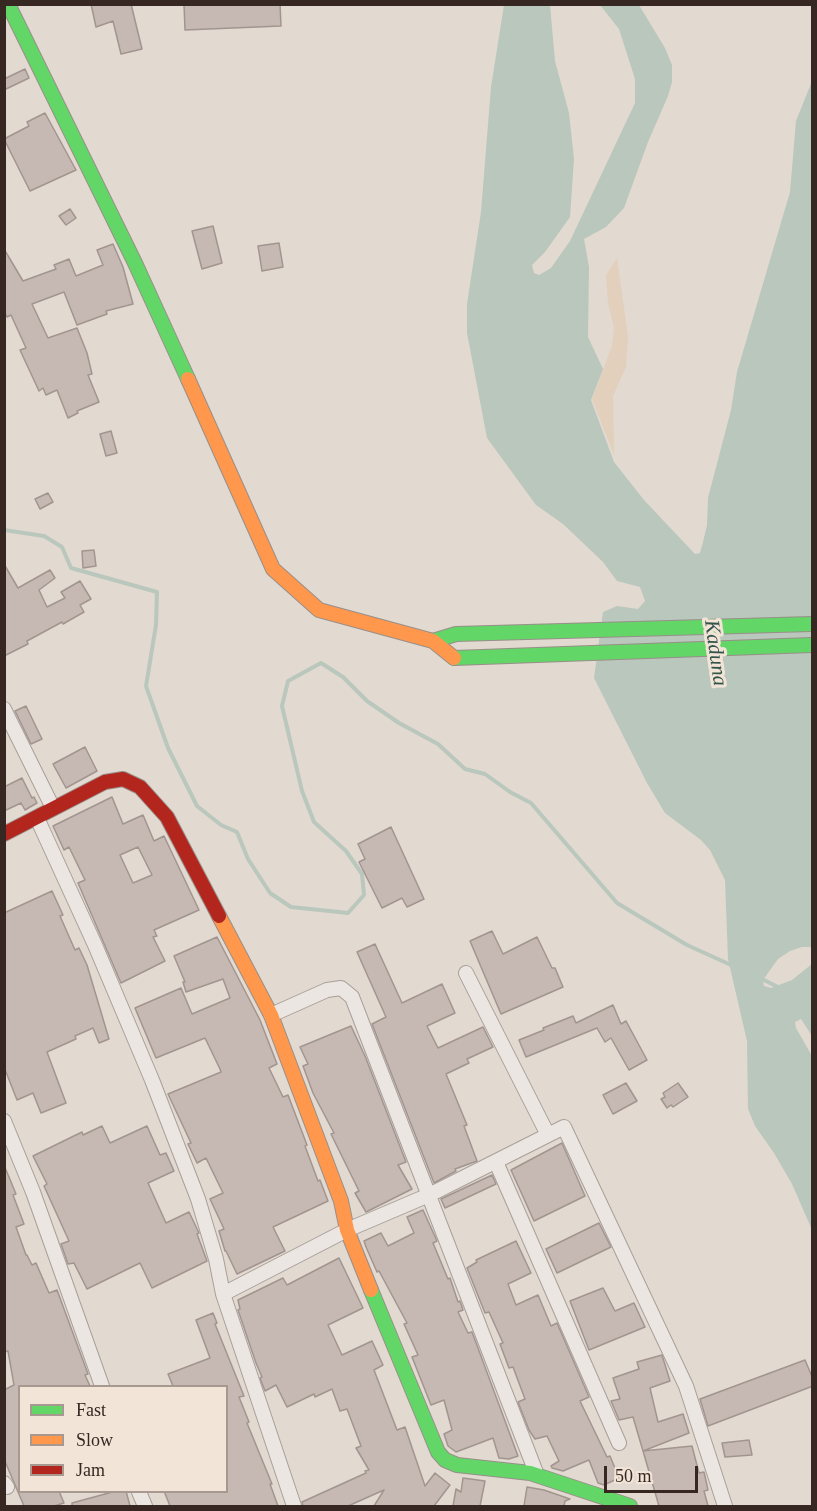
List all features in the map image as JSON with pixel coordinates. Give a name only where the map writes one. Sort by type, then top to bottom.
[{"type":"street","points":[[8,4],[135,262],[273,569],[319,610],[433,641],[454,658],[813,645]]},
{"type":"street","points":[[433,641],[456,634],[813,624]]},
{"type":"street","points":[[4,709],[52,808]]},
{"type":"street","points":[[4,834],[105,782],[123,779],[140,787],[167,817],[271,1015],[341,1201],[347,1230],[438,1452],[445,1460],[457,1465],[537,1475],[630,1506]]},
{"type":"street","points":[[37,818],[95,945],[198,1199],[224,1294],[294,1506]]},
{"type":"street","points":[[466,973],[548,1135]]},
{"type":"street","points":[[271,1015],[327,990],[341,988],[352,997],[537,1475]]},
{"type":"street","points":[[4,1120],[33,1192],[102,1385]]},
{"type":"street","points":[[224,1294],[347,1230],[429,1195],[564,1127],[686,1386],[725,1506]]},
{"type":"street","points":[[496,1162],[619,1443]]},
{"type":"sand","points":[[617,258],[628,337],[626,367],[613,396],[614,455],[592,399],[612,346],[614,328],[608,303],[606,275]]},
{"type":"water","name":"Kaduna","points":[[504,5],[550,5],[555,61],[569,113],[574,159],[570,217],[545,252],[532,265],[534,273],[539,275],[551,268],[570,241],[635,103],[635,79],[619,29],[600,5],[639,5],[665,48],[672,65],[672,82],[668,96],[624,208],[606,227],[584,239],[589,267],[588,337],[603,369],[591,400],[614,462],[644,500],[695,554],[700,553],[707,525],[708,498],[731,410],[737,372],[790,192],[796,121],[812,81],[812,949],[802,947],[790,951],[778,959],[763,980],[764,986],[771,988],[792,980],[812,964],[812,1036],[801,1019],[795,1022],[812,1056],[812,1230],[792,1184],[755,1126],[748,1109],[747,1041],[728,959],[725,880],[710,850],[701,840],[665,813],[647,783],[594,678],[603,612],[617,606],[638,609],[645,601],[640,587],[617,581],[603,562],[563,524],[536,505],[487,438],[467,333],[467,304],[481,212],[491,87]]},
{"type":"building","points":[[91,4],[131,4],[142,49],[121,54],[113,21],[96,27]]},
{"type":"building","points":[[184,4],[280,4],[281,26],[185,30]]},
{"type":"building","points":[[25,69],[29,78],[4,90],[4,79]]},
{"type":"building","points":[[45,113],[76,170],[30,191],[4,139],[29,126],[27,122]]},
{"type":"building","points":[[70,209],[76,218],[66,225],[59,216]]},
{"type":"building","points":[[213,226],[222,263],[202,269],[192,231]]},
{"type":"building","points":[[279,243],[283,267],[262,271],[258,246]]},
{"type":"building","points":[[113,244],[123,267],[133,304],[106,311],[107,314],[77,325],[64,292],[32,304],[48,338],[77,328],[87,353],[92,374],[88,375],[99,402],[77,411],[78,413],[68,418],[57,390],[46,395],[43,388],[39,391],[20,350],[26,348],[11,315],[7,317],[4,311],[4,249],[23,281],[56,269],[54,265],[69,259],[76,276],[103,265],[97,250]]},
{"type":"building","points":[[111,431],[117,453],[106,456],[100,434]]},
{"type":"building","points":[[48,493],[53,502],[40,509],[35,499]]},
{"type":"building","points":[[94,550],[96,566],[83,568],[82,551]]},
{"type":"building","points":[[4,564],[18,588],[50,570],[55,578],[39,590],[47,607],[65,598],[61,592],[80,581],[91,599],[80,605],[84,612],[27,641],[28,644],[4,656]]},
{"type":"building","points":[[26,706],[42,739],[31,744],[15,711]]},
{"type":"building","points":[[85,747],[97,771],[66,788],[53,764]]},
{"type":"building","points":[[22,778],[37,803],[25,810],[21,803],[4,811],[4,787]]},
{"type":"building","points":[[112,797],[123,824],[143,815],[154,841],[164,836],[199,910],[154,930],[157,936],[153,937],[165,961],[121,983],[78,883],[85,880],[69,847],[64,850],[53,826]],"holes":[[[138,847],[152,875],[133,883],[120,855]]]},
{"type":"building","points":[[391,827],[424,899],[407,907],[402,898],[382,908],[359,862],[365,859],[358,844]]},
{"type":"building","points":[[52,891],[75,950],[79,948],[87,965],[109,1039],[99,1043],[93,1028],[75,1036],[76,1039],[47,1052],[66,1103],[41,1113],[33,1093],[17,1100],[4,1067],[4,913]]},
{"type":"building","points":[[492,931],[503,954],[537,937],[563,987],[501,1014],[470,941]]},
{"type":"building","points":[[217,937],[260,1020],[277,1064],[269,1068],[283,1097],[288,1095],[318,1181],[320,1180],[328,1201],[273,1227],[285,1251],[237,1274],[225,1251],[219,1231],[224,1229],[210,1199],[223,1193],[206,1158],[197,1163],[188,1144],[191,1143],[168,1094],[221,1072],[220,1069],[205,1038],[156,1058],[135,1008],[181,988],[192,1014],[230,998],[223,979],[186,992],[183,982],[185,982],[174,956]]},
{"type":"building","points":[[375,944],[402,1003],[442,984],[455,1013],[427,1026],[438,1048],[483,1027],[493,1047],[467,1059],[469,1063],[446,1074],[467,1125],[464,1126],[477,1161],[455,1169],[456,1171],[434,1183],[372,1024],[386,1017],[357,952]]},
{"type":"building","points":[[613,1005],[621,1024],[626,1021],[647,1060],[629,1070],[611,1038],[605,1042],[597,1028],[526,1057],[519,1040],[573,1016],[576,1023]]},
{"type":"building","points":[[351,1026],[406,1162],[398,1165],[412,1189],[366,1212],[355,1193],[359,1191],[331,1134],[334,1133],[313,1093],[303,1066],[308,1064],[300,1047]]},
{"type":"building","points":[[626,1083],[637,1101],[613,1114],[603,1095]]},
{"type":"building","points":[[678,1083],[688,1097],[673,1107],[671,1105],[667,1108],[661,1099],[665,1097],[663,1093]]},
{"type":"building","points":[[102,1126],[110,1143],[147,1126],[160,1155],[166,1153],[174,1171],[148,1183],[166,1223],[189,1212],[199,1233],[197,1234],[207,1261],[152,1288],[140,1263],[87,1289],[74,1263],[68,1264],[61,1244],[69,1241],[44,1186],[47,1184],[33,1156],[82,1132],[83,1135]]},
{"type":"building","points":[[562,1143],[585,1196],[534,1221],[511,1170]]},
{"type":"building","points":[[4,1165],[16,1194],[13,1195],[24,1224],[16,1227],[26,1255],[32,1265],[36,1263],[49,1293],[57,1290],[88,1374],[85,1375],[90,1385],[18,1385],[18,1492],[4,1459],[4,1390],[14,1385],[8,1351],[4,1352]]},
{"type":"building","points":[[492,1175],[496,1184],[445,1208],[441,1199]]},
{"type":"building","points":[[423,1210],[437,1241],[433,1243],[448,1279],[450,1278],[458,1302],[460,1301],[463,1310],[458,1312],[468,1333],[472,1332],[518,1456],[509,1459],[499,1458],[493,1438],[456,1452],[448,1446],[444,1434],[452,1430],[444,1400],[431,1405],[412,1357],[418,1355],[404,1324],[407,1323],[379,1271],[377,1272],[366,1247],[364,1241],[381,1233],[388,1246],[414,1233],[407,1217]]},
{"type":"building","points":[[599,1223],[611,1247],[557,1273],[546,1249]]},
{"type":"building","points":[[516,1241],[531,1273],[508,1284],[516,1305],[538,1295],[551,1326],[557,1323],[589,1397],[580,1401],[607,1457],[610,1456],[619,1478],[604,1485],[598,1483],[589,1460],[563,1471],[552,1468],[551,1466],[559,1461],[547,1436],[535,1439],[529,1430],[518,1402],[525,1399],[513,1367],[509,1368],[500,1344],[503,1343],[489,1312],[485,1313],[467,1268],[477,1262],[476,1260]]},
{"type":"building","points":[[339,1258],[363,1308],[328,1325],[342,1355],[372,1341],[383,1365],[374,1370],[397,1430],[405,1427],[425,1486],[435,1473],[450,1485],[434,1506],[374,1506],[384,1490],[348,1506],[303,1506],[302,1502],[369,1470],[356,1448],[361,1446],[347,1409],[340,1411],[332,1389],[315,1397],[314,1394],[287,1407],[276,1385],[265,1391],[238,1310],[240,1309],[238,1300],[283,1278],[287,1285]]},
{"type":"building","points":[[603,1288],[615,1311],[634,1303],[645,1327],[589,1350],[570,1301]]},
{"type":"building","points":[[213,1313],[217,1323],[215,1324],[244,1396],[239,1397],[249,1422],[247,1423],[272,1484],[270,1484],[278,1506],[170,1506],[165,1493],[228,1493],[228,1385],[173,1385],[168,1374],[210,1358],[196,1320]]},
{"type":"building","points":[[662,1355],[670,1381],[650,1388],[658,1422],[683,1414],[689,1433],[643,1451],[633,1417],[619,1420],[611,1401],[620,1399],[613,1378],[639,1369],[637,1362]]},
{"type":"building","points":[[805,1360],[813,1379],[813,1386],[708,1426],[700,1399]]},
{"type":"building","points":[[749,1440],[752,1455],[725,1457],[722,1443]]},
{"type":"building","points":[[692,1446],[699,1473],[704,1472],[708,1490],[704,1491],[708,1506],[659,1506],[643,1451]]},
{"type":"building","points":[[463,1478],[485,1481],[480,1506],[453,1506],[456,1489],[461,1492]]},
{"type":"building","points":[[527,1487],[570,1499],[565,1501],[564,1506],[524,1506]]},
{"type":"building","points":[[18,1493],[60,1493],[64,1503],[54,1506],[24,1506]]},
{"type":"building","points":[[109,1493],[127,1493],[130,1506],[72,1506],[72,1503]]},
{"type":"waterway","points":[[4,530],[44,536],[62,547],[71,568],[157,592],[156,625],[146,686],[168,748],[197,806],[221,825],[237,832],[248,859],[270,893],[291,907],[348,913],[364,895],[362,874],[346,851],[314,822],[302,791],[282,706],[288,681],[321,663],[343,677],[367,701],[399,723],[438,744],[465,769],[485,774],[510,792],[531,803],[617,903],[687,945],[731,965]]},
{"type":"waterway","points":[[760,978],[780,988]]},
{"type":"traffic: fast","points":[[8,4],[135,263],[188,379]]},
{"type":"traffic: fast","points":[[433,641],[456,634],[812,624]]},
{"type":"traffic: fast","points":[[454,658],[812,645]]},
{"type":"traffic: fast","points":[[371,1290],[438,1452],[445,1460],[457,1465],[530,1473],[630,1506]]},
{"type":"traffic: slow","points":[[188,379],[273,569],[319,610],[433,641],[454,658]]},
{"type":"traffic: slow","points":[[219,916],[271,1015],[341,1201],[347,1230],[371,1290]]},
{"type":"traffic: jam","points":[[4,834],[105,782],[123,779],[140,787],[167,817],[219,916]]}]
